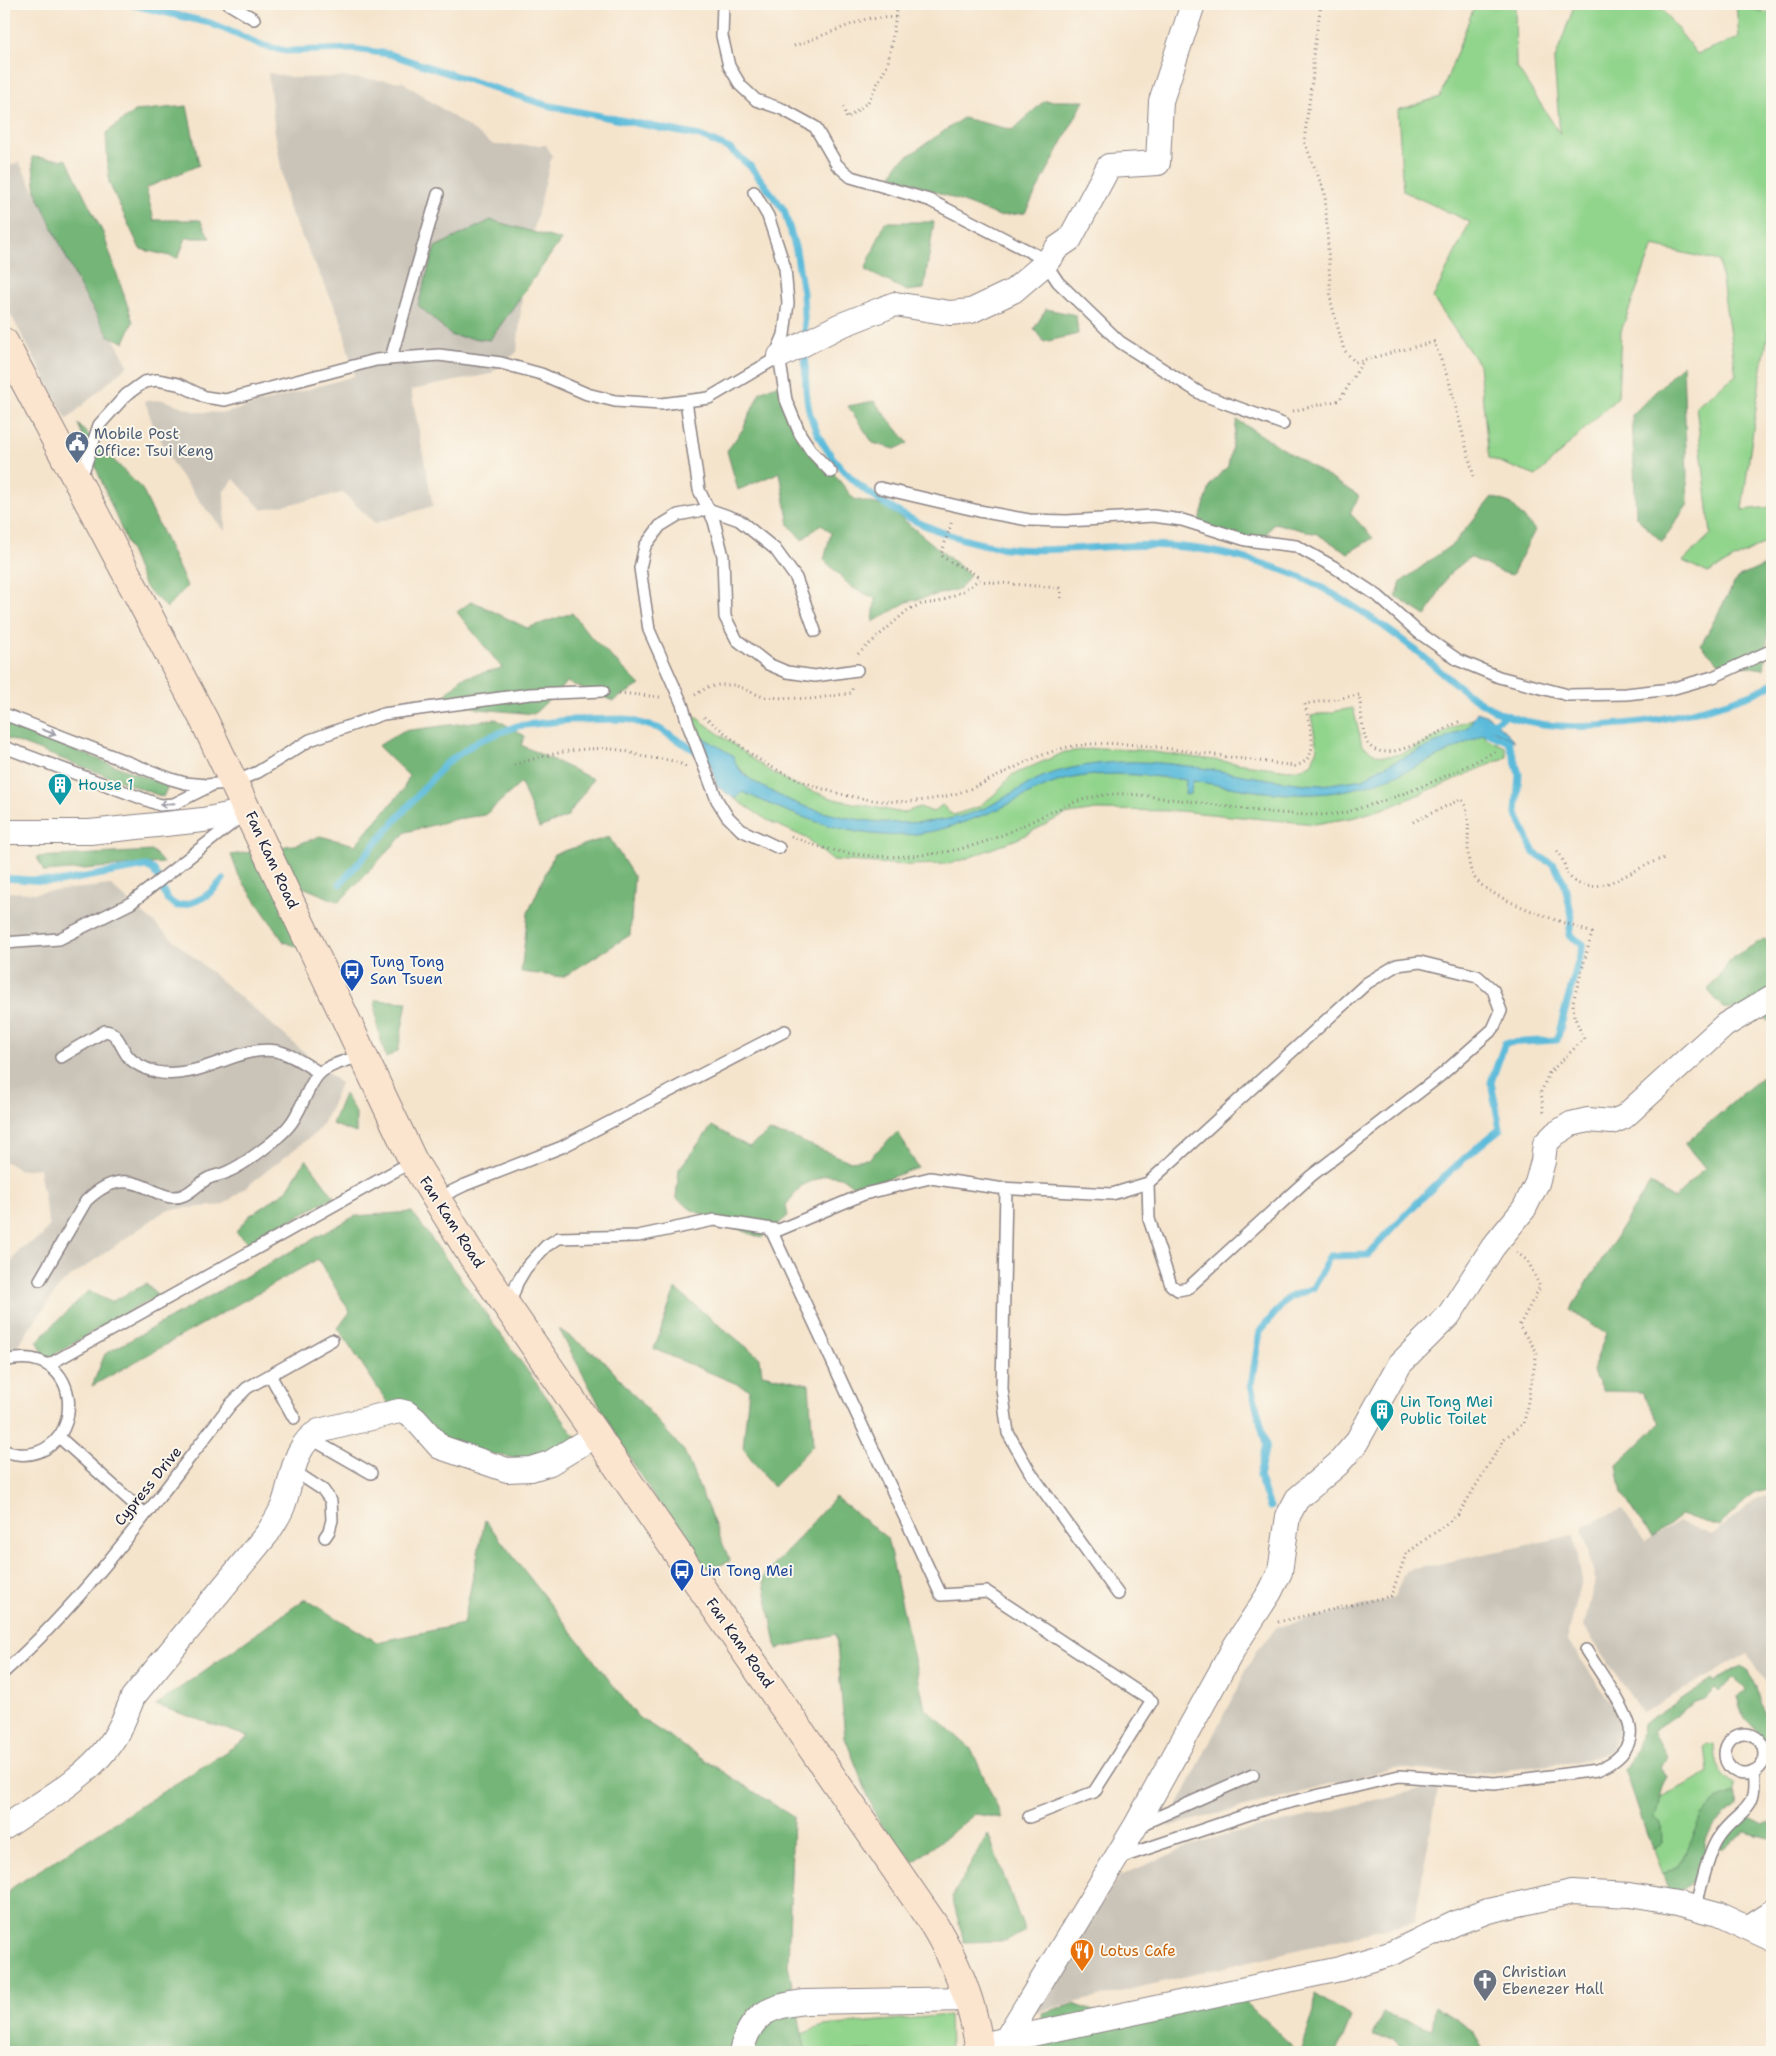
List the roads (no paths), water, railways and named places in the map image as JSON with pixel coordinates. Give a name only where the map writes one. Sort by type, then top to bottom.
[{"type":"main road","name":"Fan Kam Road","points":[[4,342],[80,486],[223,784],[248,811],[413,1161],[435,1200],[923,1908],[955,1962],[988,2046]]},
{"type":"street","points":[[783,354],[839,326],[895,304],[950,314],[971,311],[1013,291],[1046,263],[1057,248],[1070,239],[1109,166],[1158,163],[1162,101],[1194,4]]},
{"type":"street","points":[[4,832],[90,832],[203,820],[248,811]]},
{"type":"street","points":[[988,2046],[1135,1827],[1246,1630],[1270,1592],[1280,1572],[1288,1516],[1297,1499],[1338,1464],[1356,1443],[1400,1364],[1449,1314],[1498,1240],[1524,1209],[1537,1183],[1543,1161],[1543,1151],[1548,1142],[1555,1134],[1572,1124],[1588,1120],[1612,1122],[1624,1117],[1725,1025],[1772,997]]},
{"type":"street","points":[[4,1828],[86,1770],[107,1748],[123,1722],[133,1697],[267,1534],[283,1506],[301,1447],[308,1437],[319,1431],[399,1412],[407,1413],[415,1419],[440,1447],[507,1470],[531,1469],[550,1463],[596,1435]]},
{"type":"street","points":[[988,2046],[1120,2014],[1340,1969],[1390,1954],[1456,1923],[1488,1911],[1572,1892],[1630,1896],[1677,1902],[1749,1927],[1772,1939]]},
{"type":"street","points":[[1749,1927],[1772,1912]]},
{"type":"street","points":[[740,2052],[746,2033],[756,2019],[773,2008],[783,2005],[805,2002],[968,1999]]},
{"type":"lane","points":[[228,4],[254,19]]},
{"type":"lane","points":[[723,4],[722,36],[730,66],[741,86],[756,100],[782,109],[815,127],[837,165],[851,177],[929,200],[1042,258],[1058,282],[1120,342],[1203,395],[1283,420]]},
{"type":"lane","points":[[754,192],[768,216],[785,268],[788,303],[784,334],[778,349],[783,354],[786,400],[800,434],[812,452],[831,472]]},
{"type":"lane","points":[[391,358],[438,194]]},
{"type":"lane","points":[[80,486],[83,469],[99,425],[126,395],[144,382],[157,380],[178,384],[205,397],[225,400],[376,360],[439,355],[500,363],[541,374],[587,394],[615,400],[661,404],[709,398],[783,354]]},
{"type":"lane","points":[[686,401],[699,490],[714,521],[723,556],[726,617],[737,640],[768,664],[787,672],[815,676],[857,670]]},
{"type":"lane","points":[[880,488],[1029,520],[1067,521],[1153,516],[1182,520],[1246,540],[1296,546],[1334,567],[1378,596],[1418,632],[1458,660],[1499,678],[1568,695],[1626,694],[1671,689],[1713,677],[1772,650]]},
{"type":"lane","points":[[779,848],[741,830],[727,816],[717,800],[682,704],[649,630],[640,568],[645,546],[660,526],[678,515],[708,509],[739,520],[775,549],[796,578],[815,631]]},
{"type":"lane","points":[[4,747],[160,805],[174,804],[258,772],[310,740],[383,714],[530,694],[603,691]]},
{"type":"lane","points":[[4,714],[172,779],[195,784],[223,784]]},
{"type":"lane","points":[[4,944],[59,939],[131,903],[248,811]]},
{"type":"lane","points":[[509,1308],[517,1283],[526,1268],[546,1246],[559,1238],[638,1236],[714,1220],[778,1230],[864,1194],[930,1178],[1006,1189],[1112,1194],[1148,1183],[1367,983],[1397,965],[1420,962],[1477,976],[1493,990],[1500,1011],[1493,1029],[1440,1076],[1311,1176],[1188,1288],[1178,1290],[1171,1285],[1149,1219],[1148,1183]]},
{"type":"lane","points":[[61,1057],[104,1031],[110,1032],[115,1036],[128,1056],[139,1066],[157,1072],[189,1073],[256,1051],[275,1051],[294,1057],[320,1073]]},
{"type":"lane","points":[[435,1200],[465,1185],[562,1147],[786,1031]]},
{"type":"lane","points":[[40,1280],[86,1201],[97,1190],[125,1180],[142,1184],[168,1196],[182,1196],[210,1178],[242,1165],[288,1128],[300,1111],[320,1073],[364,1055]]},
{"type":"lane","points":[[48,1365],[413,1161]]},
{"type":"lane","points":[[1006,1189],[1002,1389],[1008,1433],[1030,1472],[1118,1594]]},
{"type":"lane","points":[[771,1230],[941,1594],[987,1592],[1152,1701],[1094,1792],[1029,1817]]},
{"type":"lane","name":"Cypress Drive","points":[[4,1672],[40,1639],[81,1595],[231,1404],[247,1388],[332,1340]]},
{"type":"lane","points":[[4,1361],[18,1358],[34,1359],[48,1365],[59,1375],[67,1390],[70,1406],[67,1422],[59,1437],[46,1448],[31,1454],[14,1454],[4,1451]]},
{"type":"lane","points":[[270,1375],[294,1418]]},
{"type":"lane","points":[[59,1437],[145,1514]]},
{"type":"lane","points":[[308,1437],[371,1473]]},
{"type":"lane","points":[[294,1471],[323,1490],[331,1501],[332,1520],[325,1537]]},
{"type":"lane","points":[[1114,1860],[1270,1807],[1399,1776],[1494,1783],[1597,1770],[1612,1764],[1622,1755],[1629,1739],[1630,1727],[1622,1709],[1586,1650]]},
{"type":"lane","points":[[1695,1908],[1718,1838],[1744,1812],[1752,1801],[1755,1788],[1753,1772]]},
{"type":"lane","points":[[1135,1827],[1253,1775]]},
{"type":"water","points":[[1477,712],[1490,717],[1515,741],[1492,730],[1427,762],[1383,780],[1337,792],[1283,794],[1193,781],[1190,794],[1185,795],[1186,780],[1154,776],[1105,774],[1057,782],[991,812],[963,822],[936,830],[907,835],[865,833],[823,824],[781,809],[743,792],[735,799],[717,786],[702,737],[734,756],[735,762],[743,774],[755,783],[796,803],[822,812],[849,818],[905,823],[959,817],[983,809],[1047,775],[1103,763],[1145,762],[1168,764],[1322,785],[1364,779],[1378,769],[1441,741],[1469,726]]},
{"type":"waterway","points":[[129,4],[210,23],[264,46],[286,51],[354,49],[389,54],[546,105],[700,136],[730,149],[751,167],[784,210],[796,250],[803,293],[805,338]]},
{"type":"waterway","points":[[805,348],[806,392],[811,417],[824,445],[843,470],[867,491],[894,510],[924,525],[955,537],[986,545],[1037,550],[1141,545],[1194,548],[1265,564],[1311,582],[1366,614],[1400,638],[1484,705],[1511,717],[1543,724],[1576,727],[1655,720],[1728,702],[1772,684]]},
{"type":"waterway","points":[[1489,725],[1507,715]]},
{"type":"waterway","points":[[340,884],[445,764],[478,741],[517,726],[569,720],[626,719],[658,728],[716,763]]},
{"type":"waterway","points":[[1270,1507],[1259,1476],[1266,1445],[1251,1385],[1260,1331],[1288,1298],[1313,1288],[1330,1256],[1368,1255],[1431,1189],[1464,1158],[1500,1129],[1491,1082],[1505,1043],[1557,1040],[1583,944],[1569,935],[1572,916],[1564,882],[1554,865],[1534,853],[1516,812],[1519,774],[1509,742],[1488,733],[1485,727]]},
{"type":"waterway","points":[[4,878],[58,882],[146,866],[154,870],[167,899],[177,906],[203,898],[223,879]]},
{"type":"place","name":"Mobile Post Office: Tsui Keng","points":[[77,464]]},
{"type":"place","name":"House 1","points":[[60,806]]},
{"type":"place","name":"Tung Tong San Tsuen","points":[[352,992]]},
{"type":"place","name":"Lin Tong Mei Public Toilet","points":[[1382,1432]]},
{"type":"place","name":"Lin Tong Mei","points":[[682,1592]]},
{"type":"place","name":"Lotus Cafe","points":[[1082,1972]]},
{"type":"place","name":"Christian Ebenezer Hall","points":[[1485,2002]]}]
